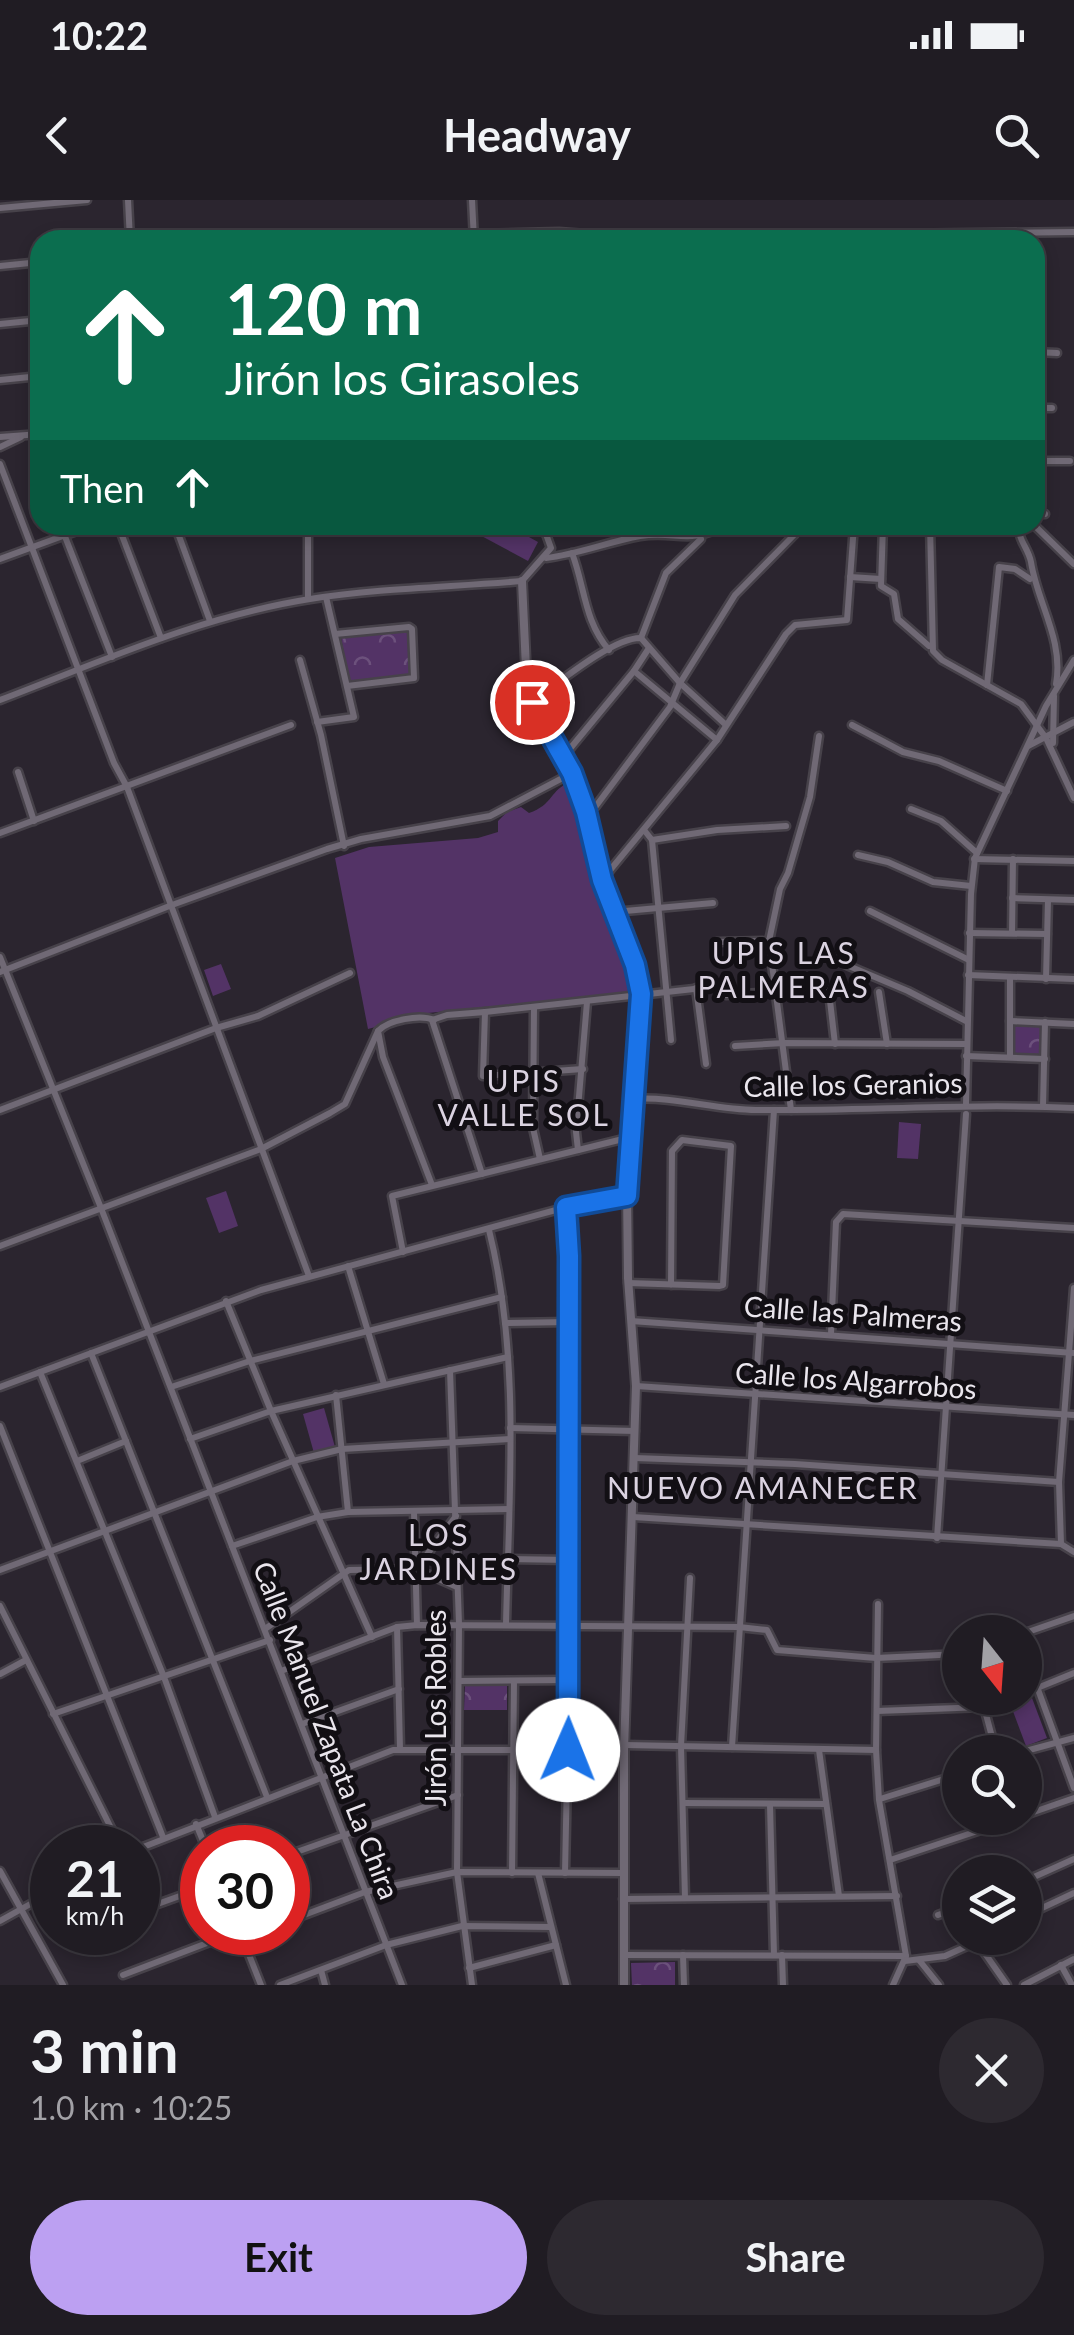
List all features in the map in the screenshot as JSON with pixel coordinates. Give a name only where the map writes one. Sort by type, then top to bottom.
[{"type":"street","points":[[0,208],[86,200]]},
{"type":"street","points":[[128,200],[130,230]]},
{"type":"street","points":[[472,200],[474,230]]},
{"type":"street","points":[[1045,233],[1074,232]]},
{"type":"street","points":[[0,266],[30,263]]},
{"type":"street","points":[[0,324],[30,321]]},
{"type":"street","points":[[1045,352],[1056,352]]},
{"type":"street","points":[[0,380],[30,377]]},
{"type":"street","points":[[1045,408],[1052,408]]},
{"type":"street","points":[[0,447],[24,435]]},
{"type":"street","points":[[0,437],[30,435]]},
{"type":"street","points":[[1045,461],[1070,462]]},
{"type":"street","points":[[0,464],[172,905],[309,1276]]},
{"type":"street","points":[[0,559],[61,535]]},
{"type":"street","points":[[64,535],[112,657]]},
{"type":"street","points":[[122,535],[161,638]]},
{"type":"street","points":[[179,535],[210,621]]},
{"type":"street","points":[[308,535],[308,600]]},
{"type":"street","points":[[0,700],[210,621],[326,597],[522,581],[544,558],[552,543],[547,535]]},
{"type":"street","points":[[544,558],[650,535]]},
{"type":"street","points":[[670,535],[702,535]]},
{"type":"street","points":[[641,638],[670,568],[708,535]]},
{"type":"street","points":[[586,812],[596,806],[672,702],[734,595],[794,535]]},
{"type":"street","points":[[602,880],[717,740],[775,648],[796,625],[847,620],[853,535]]},
{"type":"street","points":[[883,535],[882,589],[894,594],[898,619],[942,660],[1021,704],[1049,736],[1074,798]]},
{"type":"street","points":[[930,535],[933,651]]},
{"type":"street","points":[[1020,535],[1055,641],[1058,669],[1049,736]]},
{"type":"street","points":[[1044,535],[1074,564]]},
{"type":"street","points":[[572,553],[587,614],[609,650]]},
{"type":"street","points":[[987,686],[999,567],[1020,571],[1033,583]]},
{"type":"street","points":[[850,577],[881,580]]},
{"type":"street","points":[[522,581],[526,678],[532,702],[572,773],[602,880],[635,965],[641,994],[627,1196],[628,1284],[636,1386],[624,1747],[624,1985]]},
{"type":"street","points":[[318,722],[354,716],[326,597]]},
{"type":"street","points":[[335,634],[410,626],[412,629],[414,678],[347,686]]},
{"type":"street","points":[[532,702],[609,650],[630,638],[641,638]]},
{"type":"street","points":[[641,638],[680,683],[726,725]]},
{"type":"street","points":[[564,756],[649,648]]},
{"type":"street","points":[[300,660],[318,722],[344,846]]},
{"type":"street","points":[[937,1538],[966,1109],[968,960],[976,856],[1054,691],[1074,660]]},
{"type":"street","points":[[634,671],[717,740]]},
{"type":"street","points":[[1027,747],[1074,722]]},
{"type":"street","points":[[0,833],[290,725]]},
{"type":"street","points":[[852,725],[902,752],[939,761],[1007,791]]},
{"type":"street","points":[[791,1110],[770,942],[780,888],[810,797],[819,736]]},
{"type":"street","points":[[18,772],[34,820]]},
{"type":"street","points":[[2,971],[284,863],[361,839],[490,816],[572,773]]},
{"type":"street","points":[[910,808],[941,821],[976,856],[1074,861]]},
{"type":"street","points":[[652,840],[786,826]]},
{"type":"street","points":[[644,830],[652,840],[671,1040]]},
{"type":"street","points":[[858,856],[888,862],[933,882],[972,886]]},
{"type":"street","points":[[1012,933],[1013,859]]},
{"type":"street","points":[[1012,898],[1074,900]]},
{"type":"street","points":[[1046,978],[1048,900]]},
{"type":"street","points":[[614,912],[712,903]]},
{"type":"street","points":[[870,911],[968,960]]},
{"type":"street","points":[[970,933],[1047,934]]},
{"type":"street","points":[[717,942],[770,942]]},
{"type":"street","name":"Calle Manuel Zapata La Chira","points":[[0,957],[2,971],[102,1208],[402,1985]]},
{"type":"street","points":[[837,960],[967,1022]]},
{"type":"street","points":[[0,1110],[216,1028],[258,1016],[350,974]]},
{"type":"street","points":[[968,975],[1074,980]]},
{"type":"street","points":[[1010,977],[1010,1058]]},
{"type":"street","points":[[0,1246],[261,1149],[345,1104],[382,1025],[418,1016],[434,1020],[447,1015],[712,987]]},
{"type":"street","points":[[696,988],[706,1064]]},
{"type":"street","points":[[726,995],[830,992],[835,1044]]},
{"type":"street","points":[[880,992],[887,1044]]},
{"type":"street","points":[[578,1150],[576,1132],[587,1002]]},
{"type":"street","points":[[534,1008],[532,1128],[540,1159]]},
{"type":"street","points":[[485,1012],[482,1076],[584,1069]]},
{"type":"street","points":[[434,1020],[447,1074],[482,1174]]},
{"type":"street","points":[[1010,1021],[1074,1024]]},
{"type":"street","points":[[1043,1106],[1046,1022]]},
{"type":"street","points":[[378,1031],[432,1185]]},
{"type":"street","points":[[735,1046],[784,1042],[966,1044]]},
{"type":"street","points":[[966,1056],[1045,1059]]},
{"type":"street","name":"Calle los Geranios","points":[[634,1099],[654,1098],[735,1110],[1074,1108]]},
{"type":"street","points":[[732,1748],[774,1110]]},
{"type":"street","points":[[404,1252],[392,1196],[631,1137]]},
{"type":"street","points":[[628,1284],[671,1285],[722,1286],[731,1146],[682,1140],[672,1151],[671,1285]]},
{"type":"street","points":[[0,1387],[226,1302],[309,1276],[566,1207],[627,1196]]},
{"type":"street","points":[[564,1873],[570,1680],[566,1207]]},
{"type":"street","points":[[831,1334],[837,1219],[848,1213],[1074,1228]]},
{"type":"street","points":[[489,1230],[502,1296],[508,1358],[506,1624]]},
{"type":"street","points":[[348,1266],[384,1384]]},
{"type":"street","points":[[1061,1544],[1059,1482],[1074,1288]]},
{"type":"street","points":[[171,1387],[250,1361],[502,1296]]},
{"type":"street","points":[[226,1302],[372,1637]]},
{"type":"street","name":"Calle las Palmeras","points":[[630,1321],[1071,1352]]},
{"type":"street","points":[[505,1323],[569,1322]]},
{"type":"street","points":[[91,1353],[267,1798]]},
{"type":"street","points":[[190,1439],[271,1411],[508,1358]]},
{"type":"street","name":"Jirón Los Robles","points":[[450,1370],[459,1624],[457,1872],[472,1985]]},
{"type":"street","points":[[40,1372],[164,1677],[215,1817]]},
{"type":"street","name":"Calle los Algarrobos","points":[[636,1386],[1074,1416]]},
{"type":"street","points":[[336,1395],[348,1512]]},
{"type":"street","points":[[0,1426],[163,1837]]},
{"type":"street","points":[[510,1428],[635,1431]]},
{"type":"street","points":[[76,1461],[126,1440]]},
{"type":"street","points":[[0,1570],[293,1461],[342,1449],[510,1440]]},
{"type":"street","points":[[635,1458],[1059,1482]]},
{"type":"street","points":[[232,1546],[317,1516],[509,1509]]},
{"type":"street","points":[[414,1512],[417,1625]]},
{"type":"street","points":[[416,1569],[456,1513]]},
{"type":"street","points":[[633,1517],[1061,1544],[1074,1552]]},
{"type":"street","points":[[508,1559],[569,1560]]},
{"type":"street","points":[[265,1629],[343,1571],[416,1569],[457,1587]]},
{"type":"street","points":[[685,1898],[681,1746],[690,1578]]},
{"type":"street","points":[[878,1604],[876,1750],[880,1800],[906,1959],[893,1985]]},
{"type":"street","points":[[0,1606],[108,1825]]},
{"type":"street","points":[[1042,1628],[1074,1616]]},
{"type":"street","points":[[281,1670],[397,1627],[459,1624],[739,1627],[766,1630],[778,1650],[876,1658],[942,1655]]},
{"type":"street","points":[[397,1627],[400,1749]]},
{"type":"street","points":[[53,1714],[270,1640]]},
{"type":"street","points":[[0,1674],[26,1660]]},
{"type":"street","points":[[1042,1687],[1074,1674]]},
{"type":"street","points":[[458,1681],[570,1680]]},
{"type":"street","points":[[512,1873],[514,1681]]},
{"type":"street","points":[[302,1724],[399,1689]]},
{"type":"street","points":[[1042,1700],[1074,1788]]},
{"type":"street","points":[[877,1710],[942,1708]]},
{"type":"street","points":[[1042,1746],[1074,1738]]},
{"type":"street","points":[[160,1838],[400,1749],[681,1746],[876,1750]]},
{"type":"street","points":[[819,1750],[840,1896]]},
{"type":"street","points":[[880,1800],[942,1780]]},
{"type":"street","points":[[310,1847],[458,1795]]},
{"type":"street","points":[[1042,1809],[1074,1798]]},
{"type":"street","points":[[682,1803],[826,1804]]},
{"type":"street","points":[[770,1805],[778,1955],[784,1985]]},
{"type":"street","points":[[890,1860],[966,1835]]},
{"type":"street","points":[[1042,1873],[1074,1858]]},
{"type":"street","points":[[0,1872],[63,1985]]},
{"type":"street","points":[[310,1913],[365,1892],[457,1872],[622,1873]]},
{"type":"street","points":[[538,1873],[566,1985]]},
{"type":"street","points":[[1042,1908],[1074,1894]]},
{"type":"street","points":[[623,1899],[897,1896]]},
{"type":"street","points":[[0,1922],[30,1904]]},
{"type":"street","points":[[938,1915],[942,1914]]},
{"type":"street","points":[[280,1985],[386,1946],[462,1926],[551,1927]]},
{"type":"street","points":[[469,1968],[556,1946]]},
{"type":"street","points":[[123,1976],[181,1955]]},
{"type":"street","points":[[247,1955],[258,1984]]},
{"type":"street","points":[[624,1955],[920,1960],[947,1955]]},
{"type":"street","points":[[684,1955],[684,1985]]},
{"type":"street","points":[[990,1955],[1007,1985]]},
{"type":"street","points":[[1024,1985],[1074,1958]]},
{"type":"street","points":[[920,1960],[939,1985]]},
{"type":"street","points":[[1061,1965],[1072,1985]]},
{"type":"street","points":[[320,1970],[325,1985]]},
{"type":"green space","points":[[480,535],[525,535],[538,542],[528,561]]},
{"type":"green space","points":[[407,632],[410,675],[350,682],[341,638]]},
{"type":"green space","points":[[570,782],[600,893],[627,954],[636,992],[428,1013],[368,1029],[335,858],[369,847],[478,838],[498,832],[498,821],[507,812],[521,807],[529,813],[537,810]]},
{"type":"green space","points":[[221,964],[231,989],[213,996],[204,970]]},
{"type":"green space","points":[[1014,1026],[1043,1027],[1043,1055],[1013,1055]]},
{"type":"green space","points":[[899,1122],[921,1124],[918,1159],[897,1158]]},
{"type":"green space","points":[[226,1191],[238,1226],[219,1233],[206,1198]]},
{"type":"green space","points":[[324,1408],[335,1447],[314,1453],[303,1414]]},
{"type":"green space","points":[[465,1685],[507,1686],[507,1710],[464,1710]]},
{"type":"green space","points":[[1014,1715],[1038,1715],[1047,1738],[1022,1735]]},
{"type":"green space","points":[[675,1962],[675,1985],[632,1985],[631,1963]]},
{"type":"district","name":"UPIS LAS PALMERAS","points":[[784,969]]},
{"type":"district","name":"UPIS VALLE SOL","points":[[524,1097]]},
{"type":"district","name":"NUEVO AMANECER","points":[[763,1487]]},
{"type":"district","name":"LOS JARDINES","points":[[439,1551]]},
{"type":"route","points":[[532,702],[572,773],[602,880],[635,965],[641,994],[627,1196],[566,1207],[568,1750]]}]
